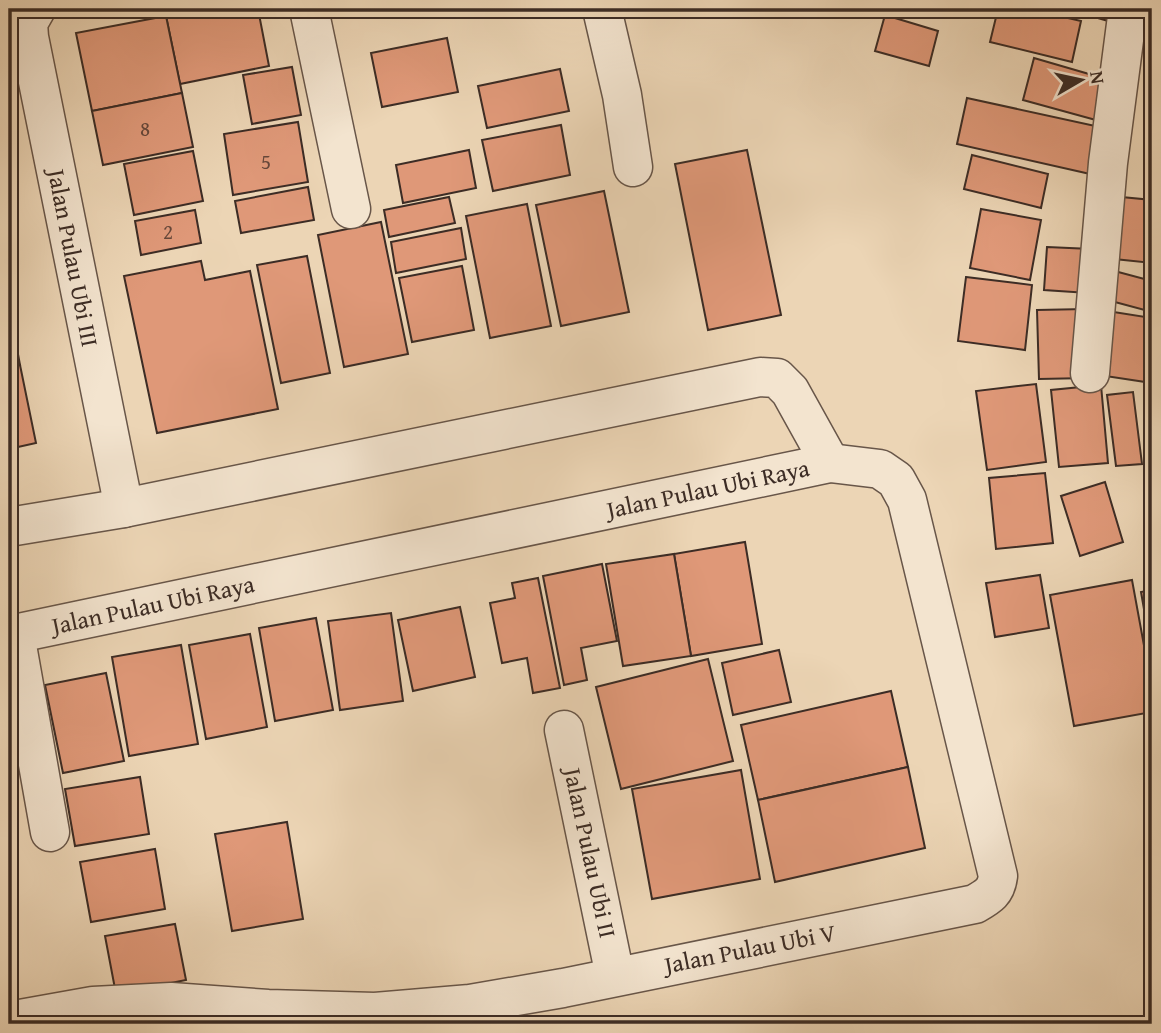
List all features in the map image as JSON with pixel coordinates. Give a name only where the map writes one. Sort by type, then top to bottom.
[{"type":"street","name":"Jalan Pulau Ubi III","points":[[36,9],[28,23],[29,37],[124,508]]},
{"type":"street","points":[[309,9],[351,209]]},
{"type":"street","points":[[602,9],[619,84],[633,167]]},
{"type":"street","points":[[1090,373],[1108,163],[1128,9]]},
{"type":"street","name":"Jalan Pulau Ubi Raya","points":[[9,527],[124,508],[769,376],[777,378],[790,391],[830,463],[12,634]]},
{"type":"street","name":"Jalan Pulau Ubi V","points":[[9,1021],[93,1006],[170,1002],[268,1009],[375,1012],[470,1004],[563,988],[975,904],[989,896],[996,887],[998,876],[908,500],[896,480],[880,469],[830,463]]},
{"type":"street","points":[[12,634],[50,832]]},
{"type":"street","name":"Jalan Pulau Ubi II","points":[[564,730],[615,976]]},
{"type":"building","points":[[202,9],[258,9],[269,66],[180,84],[166,16]]},
{"type":"building","points":[[998,9],[1029,9],[1081,21],[1072,62],[990,42]]},
{"type":"building","points":[[1067,9],[1111,9],[1108,21]]},
{"type":"building","points":[[885,15],[938,31],[929,66],[875,51]]},
{"type":"building","points":[[166,16],[182,93],[92,111],[76,33]]},
{"type":"building","points":[[447,38],[458,92],[382,107],[371,53]]},
{"type":"building","points":[[1034,58],[1113,81],[1103,122],[1023,100]]},
{"type":"building","points":[[292,67],[301,115],[252,124],[243,75]]},
{"type":"building","points":[[560,69],[569,111],[487,128],[478,86]]},
{"type":"building","points":[[182,93],[193,147],[103,165],[92,111]]},
{"type":"building","points":[[967,98],[1109,129],[1099,176],[957,144]]},
{"type":"building","points":[[298,122],[308,182],[233,195],[224,134]]},
{"type":"building","points":[[561,125],[570,175],[493,191],[482,140]]},
{"type":"building","points":[[469,150],[476,188],[403,203],[396,165]]},
{"type":"building","points":[[747,150],[781,315],[708,330],[675,164]]},
{"type":"building","points":[[193,151],[203,201],[134,215],[124,164]]},
{"type":"building","points":[[972,155],[1048,174],[1041,208],[964,189]]},
{"type":"building","points":[[308,187],[314,220],[241,233],[235,201]]},
{"type":"building","points":[[604,191],[629,312],[561,326],[536,205]]},
{"type":"building","points":[[1111,196],[1152,200],[1152,263],[1105,258]]},
{"type":"building","points":[[449,197],[455,223],[389,237],[384,210]]},
{"type":"building","points":[[527,204],[551,326],[490,338],[466,216]]},
{"type":"building","points":[[981,209],[1041,220],[1030,280],[970,268]]},
{"type":"building","points":[[195,210],[201,243],[141,255],[135,221]]},
{"type":"building","points":[[381,222],[408,354],[344,367],[318,235]]},
{"type":"building","points":[[461,228],[466,259],[396,273],[391,242]]},
{"type":"building","points":[[1047,247],[1091,249],[1088,293],[1044,290]]},
{"type":"building","points":[[307,256],[330,373],[281,383],[257,265]]},
{"type":"building","points":[[201,261],[205,280],[250,271],[278,409],[157,433],[124,276]]},
{"type":"building","points":[[462,266],[474,330],[412,342],[399,278]]},
{"type":"building","points":[[1107,269],[1152,281],[1152,312],[1100,298]]},
{"type":"building","points":[[966,277],[1032,285],[1025,350],[958,341]]},
{"type":"building","points":[[9,305],[20,365],[9,367]]},
{"type":"building","points":[[1086,309],[1088,378],[1039,379],[1037,310]]},
{"type":"building","points":[[1101,310],[1152,318],[1152,383],[1092,374]]},
{"type":"building","points":[[20,365],[36,443],[9,449],[9,367]]},
{"type":"building","points":[[1036,384],[1046,462],[987,470],[976,391]]},
{"type":"building","points":[[1101,385],[1108,463],[1059,467],[1051,390]]},
{"type":"building","points":[[1133,392],[1142,464],[1116,466],[1107,395]]},
{"type":"building","points":[[1045,473],[1053,543],[996,549],[989,478]]},
{"type":"building","points":[[1105,482],[1123,542],[1080,556],[1061,496]]},
{"type":"building","points":[[745,542],[762,644],[691,656],[674,554]]},
{"type":"building","points":[[674,554],[691,656],[623,666],[606,564]]},
{"type":"building","points":[[602,564],[617,641],[581,648],[587,680],[564,685],[543,576]]},
{"type":"building","points":[[1040,575],[1049,628],[995,637],[986,583]]},
{"type":"building","points":[[538,578],[560,688],[533,693],[527,658],[502,663],[490,603],[515,598],[512,583]]},
{"type":"building","points":[[1132,580],[1152,689],[1152,712],[1074,726],[1050,595]]},
{"type":"building","points":[[1152,590],[1152,655],[1141,592]]},
{"type":"building","points":[[460,607],[475,677],[413,691],[398,620]]},
{"type":"building","points":[[391,613],[403,701],[340,710],[328,621]]},
{"type":"building","points":[[316,618],[333,710],[275,721],[259,628]]},
{"type":"building","points":[[250,634],[267,727],[206,739],[189,645]]},
{"type":"building","points":[[181,645],[198,744],[129,756],[112,657]]},
{"type":"building","points":[[779,650],[791,702],[733,715],[722,663]]},
{"type":"building","points":[[708,659],[733,761],[621,789],[596,687]]},
{"type":"building","points":[[106,673],[124,761],[63,773],[45,685]]},
{"type":"building","points":[[891,691],[908,767],[758,800],[741,725]]},
{"type":"building","points":[[908,767],[925,848],[775,882],[758,800]]},
{"type":"building","points":[[741,770],[760,879],[652,899],[632,789]]},
{"type":"building","points":[[140,777],[149,834],[75,846],[65,789]]},
{"type":"building","points":[[287,822],[303,919],[232,931],[215,834]]},
{"type":"building","points":[[155,849],[165,909],[91,922],[80,862]]},
{"type":"building","points":[[175,924],[186,980],[116,994],[105,936]]}]
